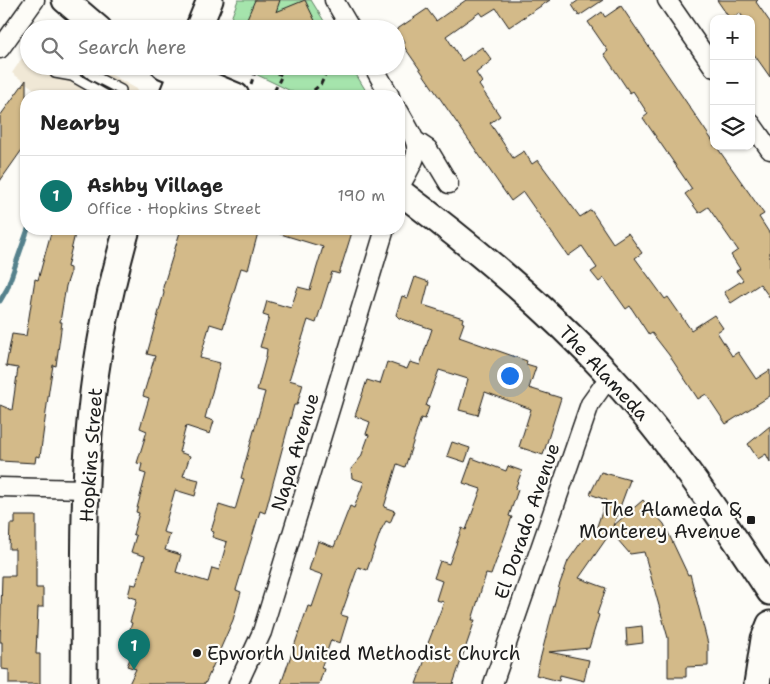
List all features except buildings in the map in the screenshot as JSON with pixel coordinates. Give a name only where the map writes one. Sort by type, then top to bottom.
[{"type":"street","points":[[21,20],[35,0]]},
{"type":"street","points":[[65,0],[88,20]]},
{"type":"street","points":[[202,20],[210,0]]},
{"type":"street","points":[[334,0],[346,20]]},
{"type":"street","points":[[667,0],[710,62]]},
{"type":"street","points":[[0,49],[20,21]]},
{"type":"street","points":[[173,90],[175,75]]},
{"type":"street","points":[[191,75],[223,90]]},
{"type":"street","points":[[378,75],[387,90]]},
{"type":"street","points":[[405,122],[416,141],[418,152],[405,179]]},
{"type":"street","points":[[755,129],[770,150]]},
{"type":"street","points":[[416,141],[428,149],[449,184]]},
{"type":"street","name":"The Alameda","points":[[405,195],[460,236],[538,303],[610,376],[690,474],[770,592]]},
{"type":"street","name":"Hopkins Street","points":[[84,684],[86,489],[91,411],[103,329],[114,276],[125,235]]},
{"type":"street","name":"Napa Avenue","points":[[238,684],[262,632],[383,235]]},
{"type":"street","name":"El Dorado Avenue","points":[[493,684],[590,404],[610,376]]},
{"type":"street","points":[[0,487],[86,489]]},
{"type":"street","points":[[757,684],[764,639],[770,624]]},
{"type":"lane","points":[[66,75],[72,76],[95,90]]},
{"type":"lane","points":[[92,75],[121,90]]},
{"type":"path","points":[[275,90],[282,75]]},
{"type":"path","points":[[314,90],[322,84],[326,75]]},
{"type":"shaded area","points":[[20,61],[20,75],[112,75],[137,90],[36,90],[12,73]]},
{"type":"green space","points":[[238,0],[311,0],[323,20],[230,20]]},
{"type":"green space","points":[[258,75],[356,75],[365,90],[289,90]]},
{"type":"waterway","points":[[0,301],[7,289],[26,235]]},
{"type":"place","name":"The Alameda & Monterey Avenue","points":[[751,520]]},
{"type":"place","name":"Epworth United Methodist Church","points":[[197,653]]},
{"type":"place","name":"Ashby Village","points":[[134,670]]}]
